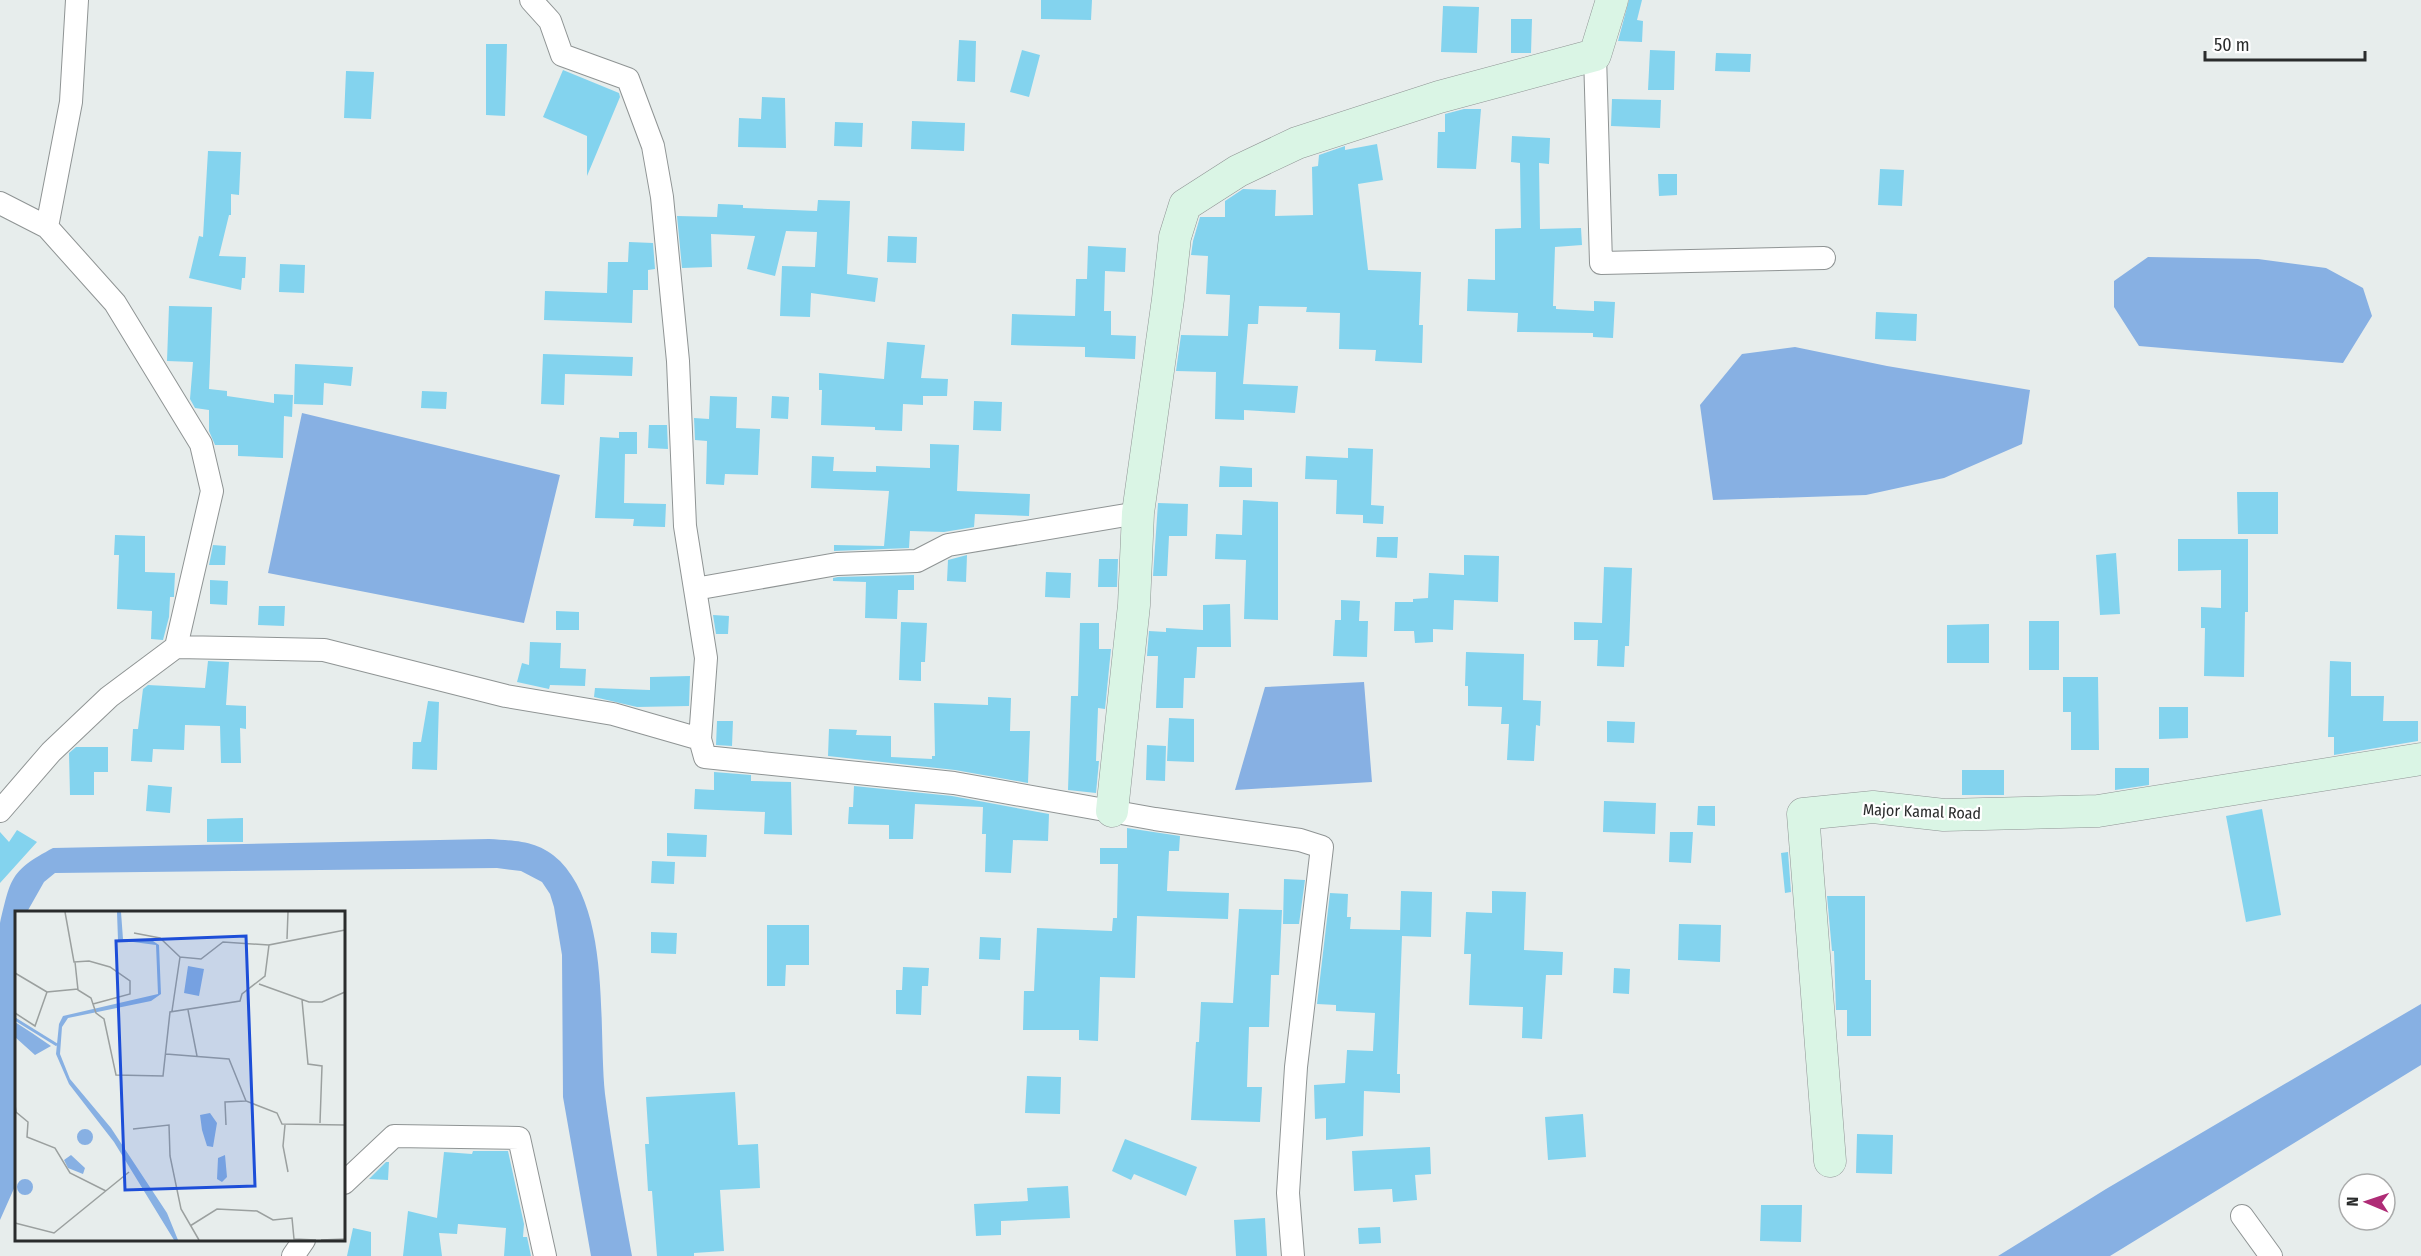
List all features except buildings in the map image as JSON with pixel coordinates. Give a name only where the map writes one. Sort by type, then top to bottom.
[{"type":"street","points":[[47,227],[70,102],[77,0]]},
{"type":"street","points":[[531,0],[550,21],[562,55],[628,79],[653,146],[662,197],[678,361],[685,526],[706,658],[700,739],[705,757],[954,783],[1112,811],[1300,840],[1322,847],[1296,1067],[1288,1193],[1293,1256]]},
{"type":"street","points":[[1612,0],[1595,55],[1601,263],[1824,258]]},
{"type":"street","points":[[1112,811],[1134,605],[1138,513],[1175,237],[1185,205],[1238,171],[1297,143],[1439,97],[1595,55]]},
{"type":"street","points":[[0,203],[47,227],[115,303],[201,444],[212,491],[176,647]]},
{"type":"street","points":[[695,588],[837,564],[917,561],[948,545],[1138,513]]},
{"type":"street","points":[[0,811],[51,752],[101,705],[176,647],[324,650],[506,696],[613,714],[700,739]]},
{"type":"street","name":"Major Kamal Road","points":[[1830,1161],[1803,814],[1874,807],[1944,815],[2098,811],[2421,759]]},
{"type":"street","points":[[345,1182],[394,1136],[519,1138],[545,1256]]},
{"type":"street","points":[[2242,1216],[2271,1256]]},
{"type":"street","points":[[293,1256],[303,1241]]},
{"type":"water","points":[[2148,257],[2258,259],[2326,268],[2363,288],[2372,316],[2343,363],[2139,346],[2114,307],[2114,281]]},
{"type":"water","points":[[1795,347],[1887,366],[2030,390],[2022,444],[1944,478],[1866,495],[1713,500],[1700,405],[1742,354]]},
{"type":"water","points":[[302,413],[560,475],[524,623],[268,573]]},
{"type":"water","points":[[1364,682],[1372,782],[1235,790],[1265,687]]},
{"type":"water","points":[[489,839],[527,843],[552,854],[576,883],[588,910],[595,940],[599,972],[605,1094],[632,1256],[591,1256],[563,1097],[562,955],[550,894],[542,882],[521,871],[497,868],[55,873],[44,882],[28,911],[15,911],[15,1186],[0,1220],[0,923],[10,886],[15,877],[28,863],[53,848]]},
{"type":"water","points":[[2421,1004],[2421,1065],[2110,1256],[1998,1256],[2106,1189]]}]
